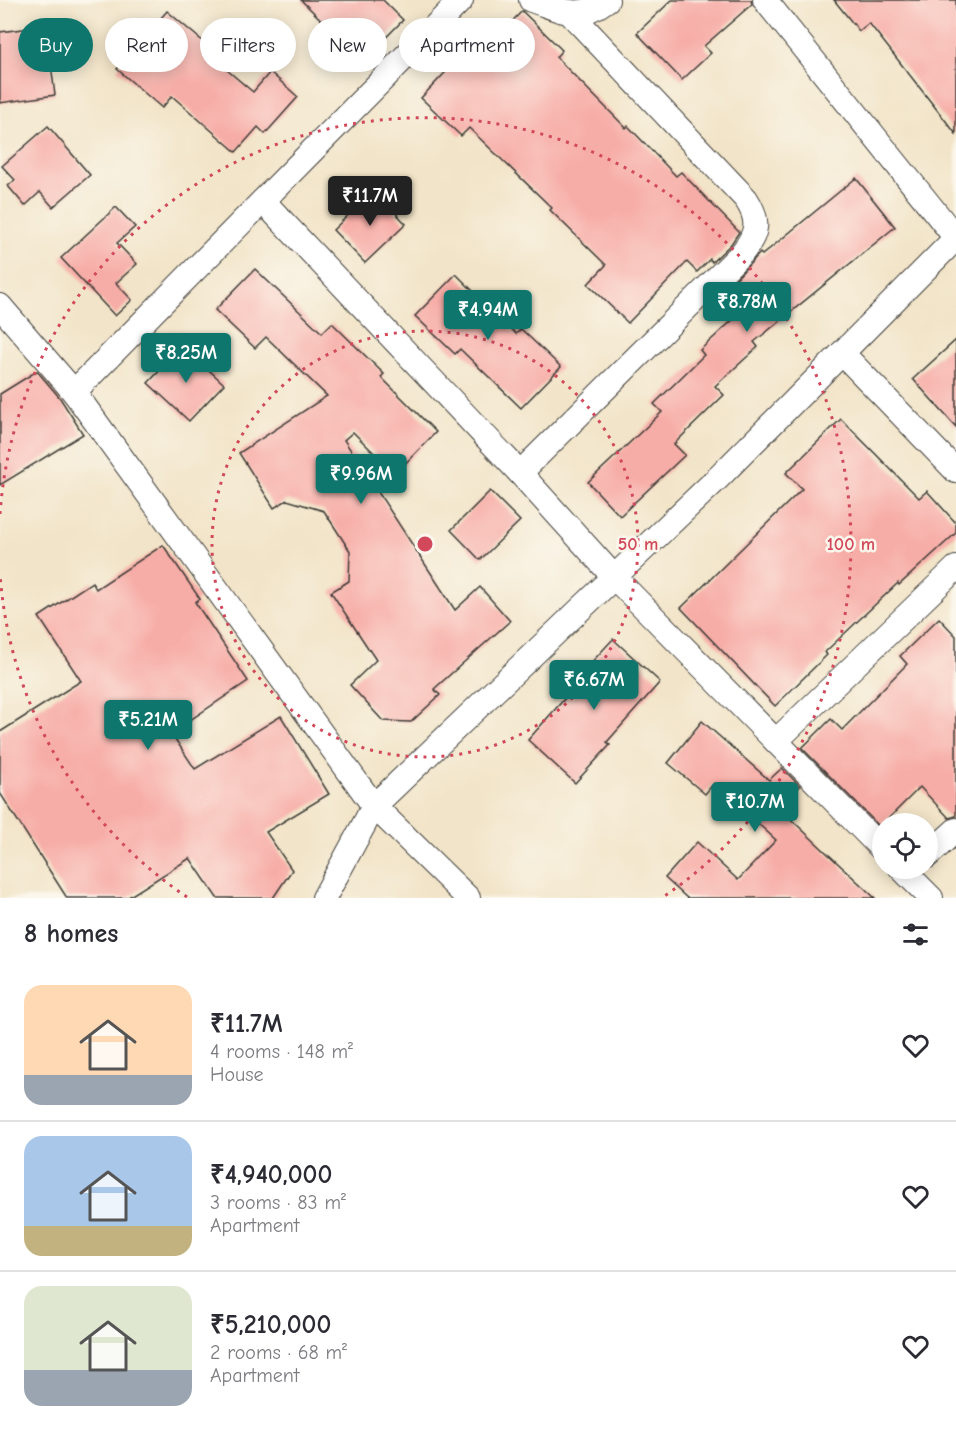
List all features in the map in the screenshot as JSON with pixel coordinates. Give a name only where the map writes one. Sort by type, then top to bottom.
[{"type":"street","points":[[74,392],[461,0]]},
{"type":"street","points":[[531,0],[569,12],[584,13],[608,0]]},
{"type":"street","points":[[324,898],[374,806],[718,478],[956,237],[765,0]]},
{"type":"street","points":[[520,473],[742,253],[752,241],[756,226],[754,212],[746,199],[569,12]]},
{"type":"street","points":[[263,201],[520,473],[614,577],[872,839]]},
{"type":"street","points":[[0,306],[74,392],[374,806],[468,898]]},
{"type":"street","points":[[842,353],[956,471]]},
{"type":"street","points":[[776,741],[956,568]]},
{"type":"street","points":[[938,846],[956,830]]},
{"type":"street","points":[[915,879],[931,898]]},
{"type":"building","points":[[301,0],[383,0],[401,18],[399,18],[399,24],[387,36],[387,18],[319,18]]},
{"type":"building","points":[[672,0],[751,0],[752,4],[704,46],[711,53],[682,80],[637,33]]},
{"type":"building","points":[[834,0],[956,0],[956,134],[869,23],[859,31]]},
{"type":"building","points":[[167,11],[175,18],[161,18]]},
{"type":"building","points":[[522,11],[529,18],[515,18]]},
{"type":"building","points":[[535,24],[562,50],[556,57],[676,176],[681,172],[739,232],[731,244],[712,262],[710,259],[697,272],[687,262],[628,323],[588,284],[606,265],[550,210],[552,208],[469,128],[461,136],[421,98],[446,72],[535,72]]},
{"type":"building","points":[[188,29],[200,39],[200,72],[229,72],[253,92],[270,72],[298,97],[265,134],[258,127],[236,152],[172,96],[162,108],[120,72],[188,72]]},
{"type":"building","points":[[18,30],[18,72],[52,72],[55,95],[0,103],[0,32]]},
{"type":"building","points":[[48,126],[90,175],[53,207],[40,192],[25,206],[8,186],[15,180],[2,166]]},
{"type":"building","points":[[856,178],[895,227],[754,342],[758,347],[715,386],[724,395],[674,444],[685,455],[620,516],[588,482],[662,412],[654,404],[704,355],[700,350],[748,306],[730,285],[760,253],[762,255]]},
{"type":"building","points":[[374,190],[406,224],[365,263],[333,230]]},
{"type":"building","points":[[116,207],[135,227],[117,243],[137,264],[116,283],[132,300],[115,316],[61,258]]},
{"type":"building","points":[[255,269],[322,333],[332,323],[384,374],[381,377],[436,432],[395,474],[353,432],[344,440],[455,610],[480,587],[510,621],[434,689],[440,695],[411,722],[383,721],[350,685],[376,660],[331,592],[349,581],[350,551],[324,511],[287,500],[274,508],[239,453],[327,396],[266,337],[255,348],[215,310]]},
{"type":"building","points":[[456,274],[516,334],[521,329],[561,367],[521,408],[460,349],[455,354],[415,316]]},
{"type":"building","points":[[956,340],[956,427],[913,379]]},
{"type":"building","points":[[183,346],[224,384],[189,421],[148,383]]},
{"type":"building","points":[[37,371],[60,398],[83,434],[0,485],[0,394]]},
{"type":"building","points":[[841,419],[919,498],[927,491],[956,523],[956,533],[899,585],[898,583],[825,652],[827,655],[775,706],[681,608],[802,489],[786,473]]},
{"type":"building","points":[[490,491],[520,521],[480,560],[451,530]]},
{"type":"building","points":[[163,545],[200,599],[195,602],[248,681],[171,733],[195,769],[281,716],[329,794],[266,832],[292,870],[273,898],[217,898],[190,858],[127,898],[67,898],[0,793],[0,732],[81,681],[39,617],[92,582],[96,589]]},
{"type":"building","points":[[939,618],[956,636],[956,816],[949,818],[920,787],[894,813],[872,813],[872,819],[802,748],[831,719],[842,730],[907,664],[900,656]]},
{"type":"building","points":[[613,639],[660,682],[607,742],[610,745],[575,783],[528,740],[581,680],[578,677]]},
{"type":"building","points":[[702,721],[769,780],[782,768],[800,786],[780,809],[875,898],[687,898],[665,878],[697,842],[738,880],[776,840],[714,783],[705,794],[668,763]]}]
